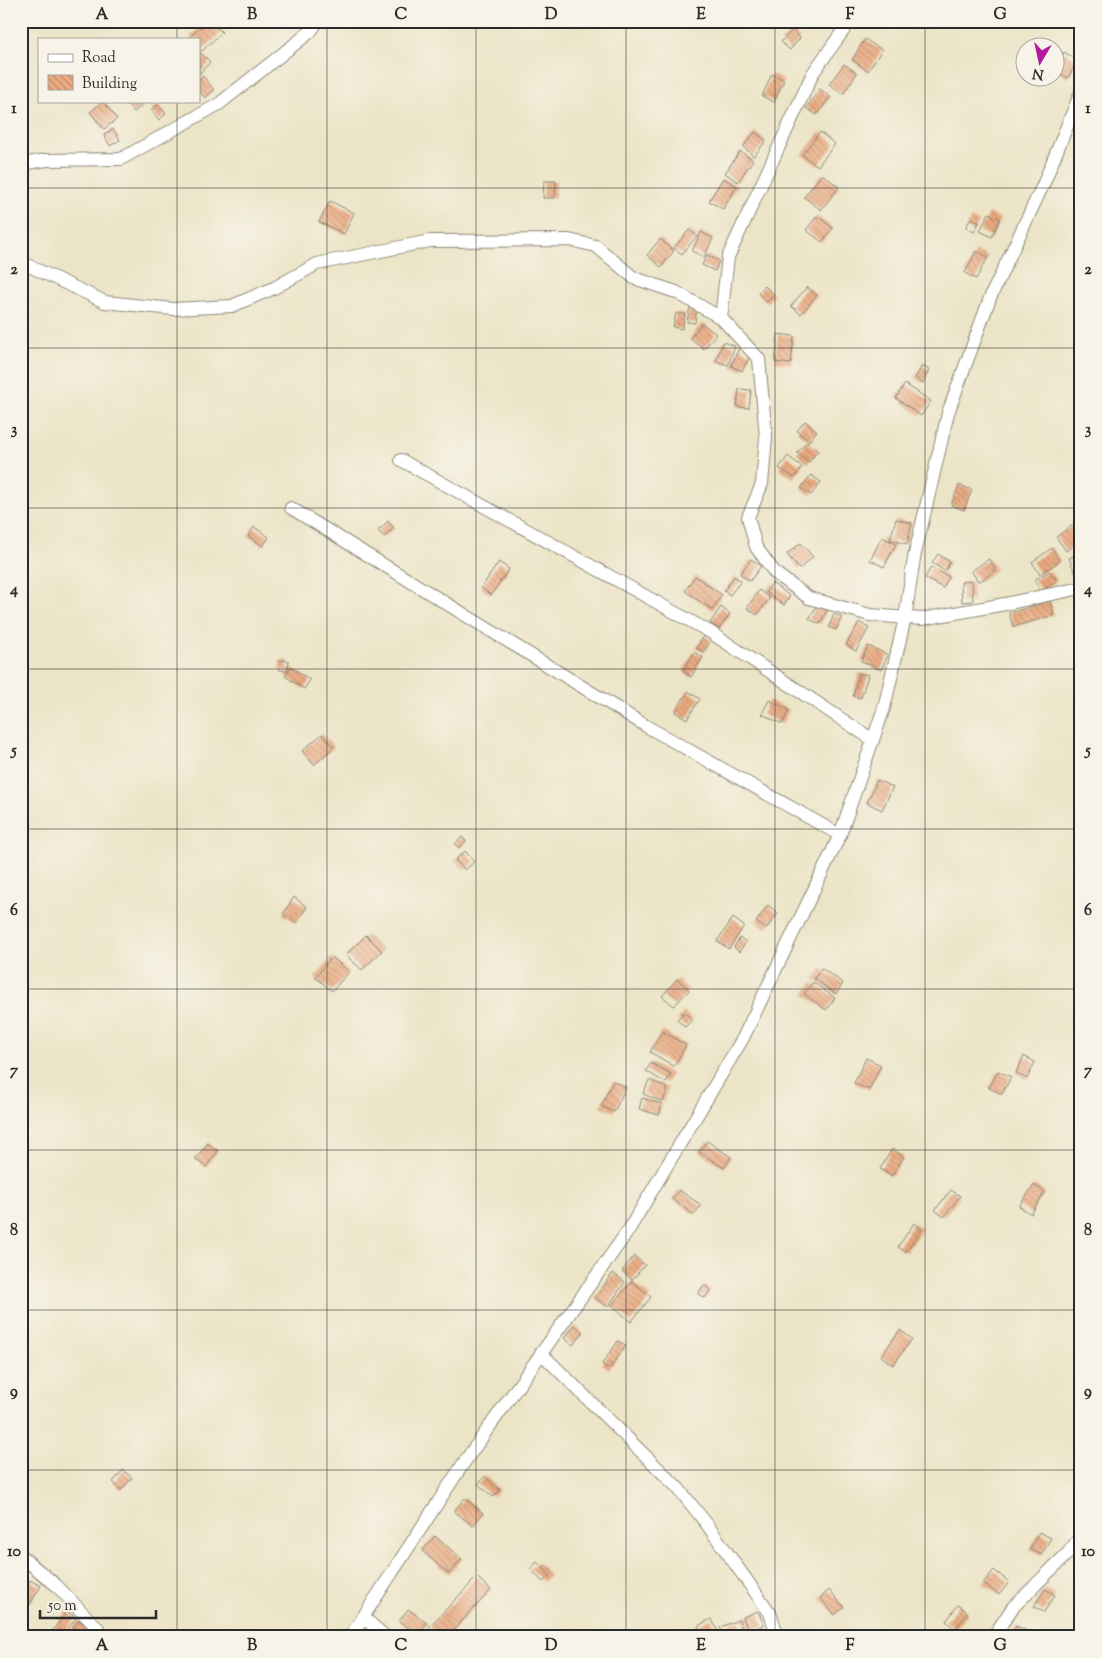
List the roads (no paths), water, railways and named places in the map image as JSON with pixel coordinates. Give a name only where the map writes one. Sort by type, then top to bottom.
[{"type":"street","points":[[21,164],[47,160],[121,158],[219,104],[310,32],[318,21]]},
{"type":"street","points":[[721,318],[728,257],[813,73],[850,21]]},
{"type":"street","points":[[350,1637],[442,1496],[628,1231],[743,1038],[840,835],[884,708],[905,618],[914,558],[948,413],[990,298],[1043,185],[1081,92]]},
{"type":"street","points":[[21,262],[105,302],[173,309],[232,306],[274,288],[317,264],[430,241],[569,240],[596,246],[634,278],[676,292],[721,318],[759,358],[766,436],[762,484],[748,517],[756,547],[775,573],[809,598],[870,615],[922,619],[1081,588]]},
{"type":"street","points":[[401,460],[710,632],[873,740]]},
{"type":"street","points":[[291,508],[646,726],[840,835]]},
{"type":"street","points":[[541,1353],[678,1488],[706,1523],[770,1613],[778,1637]]},
{"type":"street","points":[[993,1637],[1013,1607],[1068,1553],[1081,1536]]},
{"type":"street","points":[[21,1556],[56,1586],[106,1637]]},
{"type":"street","points":[[363,1617],[386,1637]]}]
